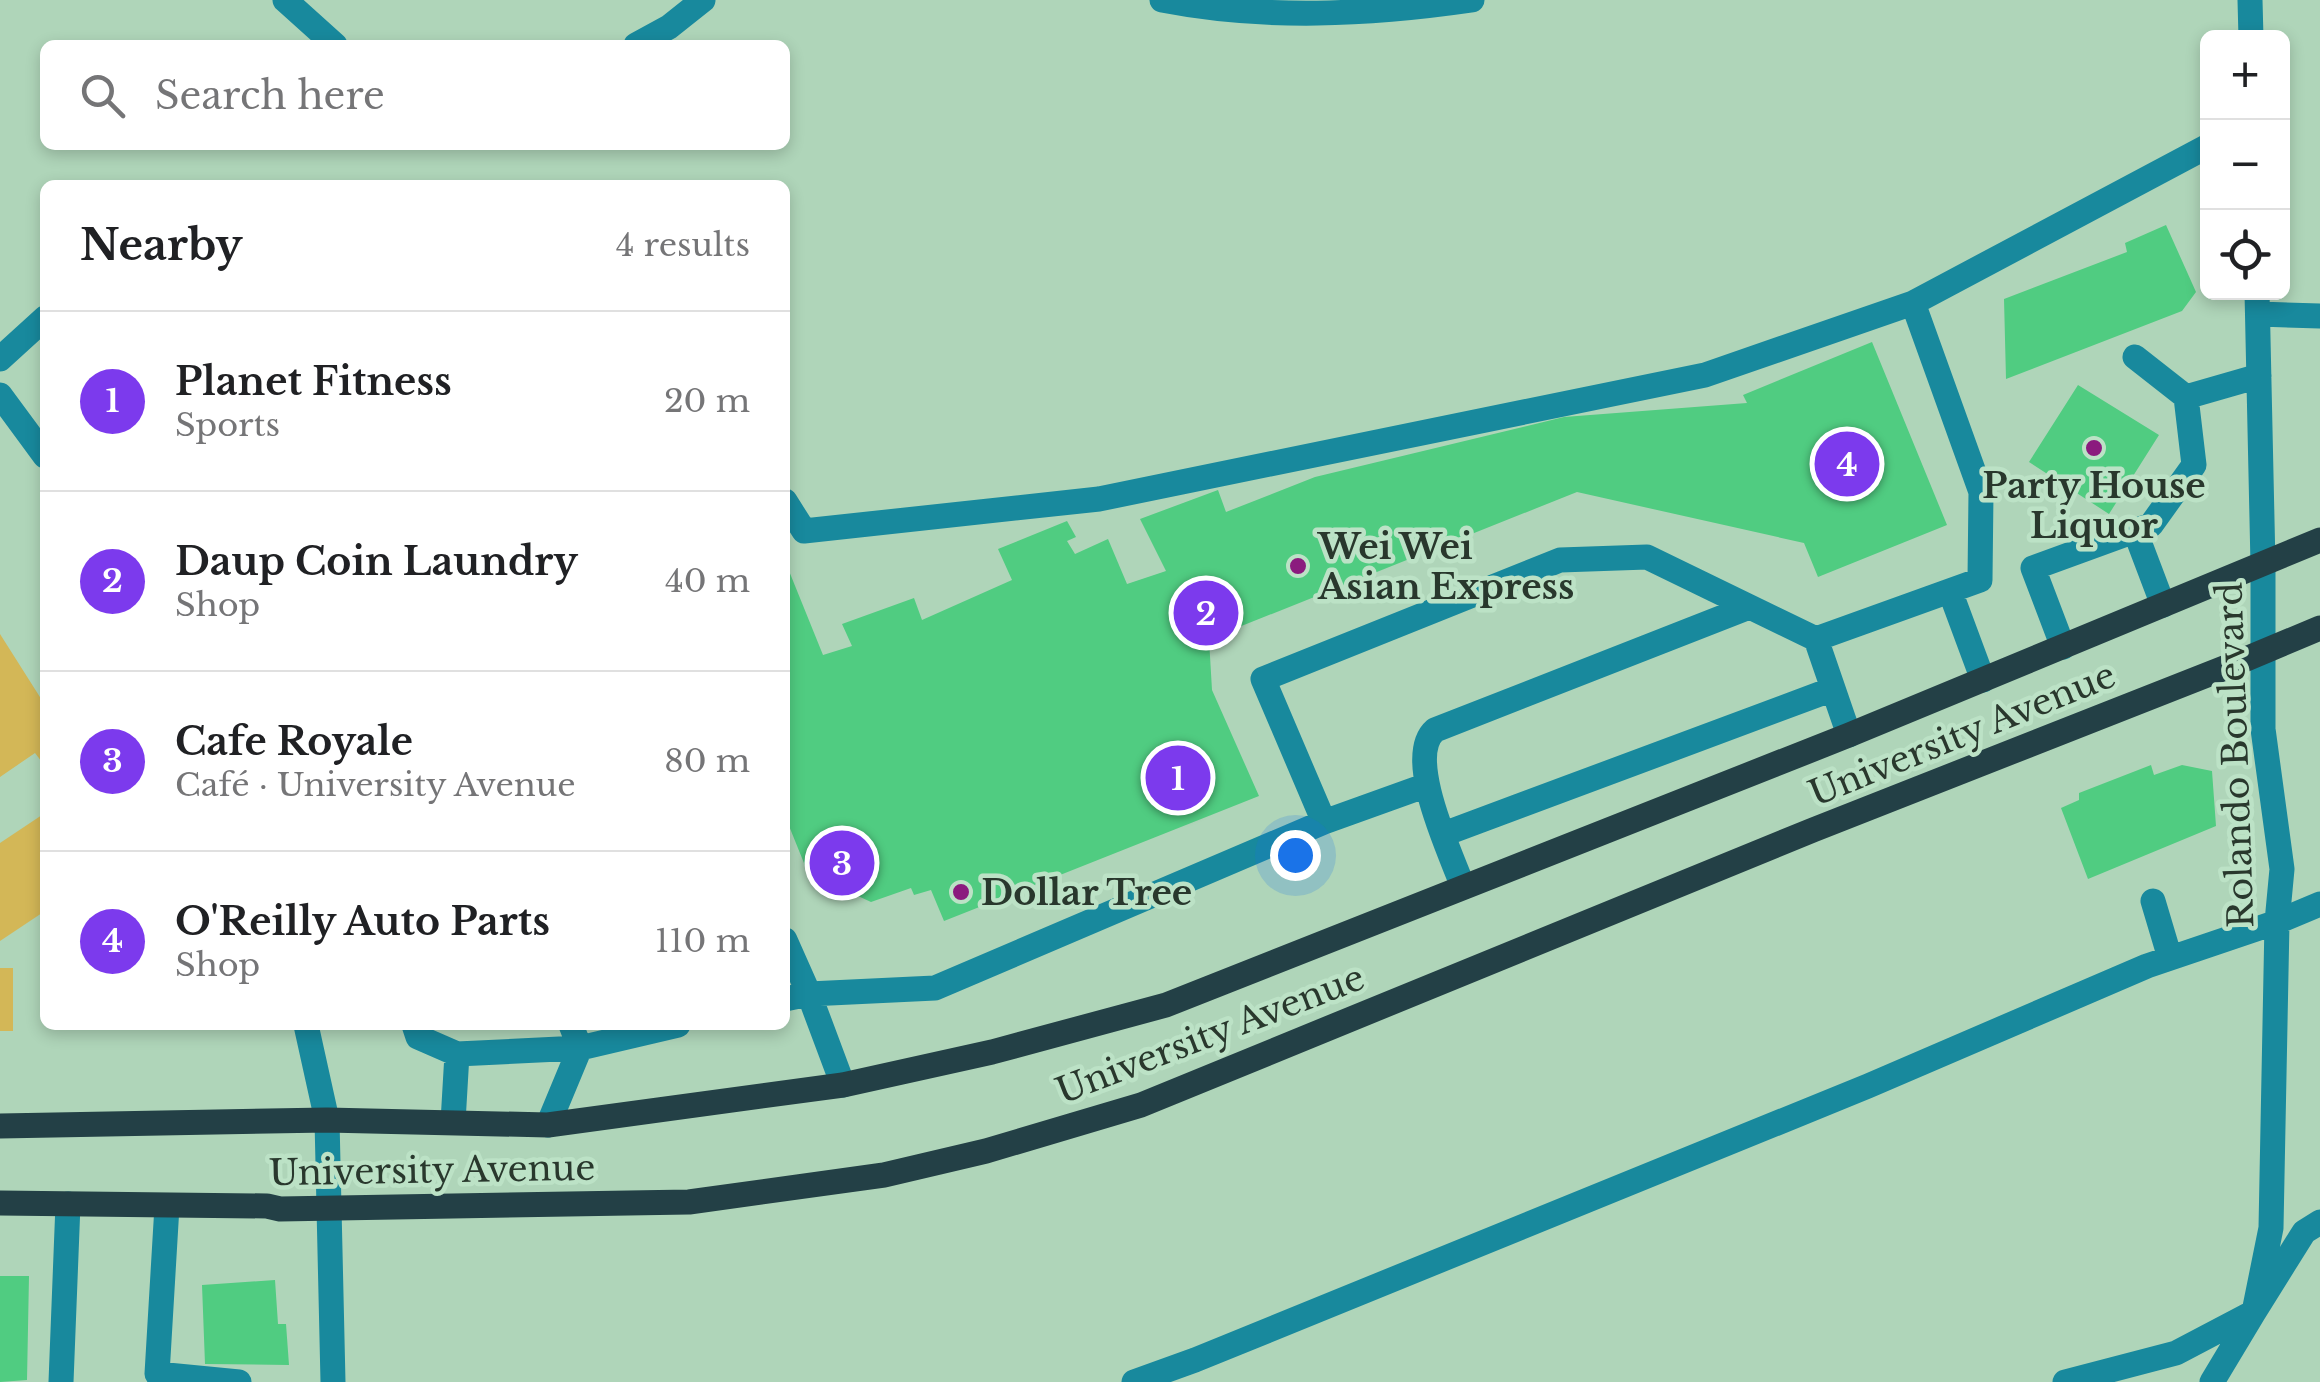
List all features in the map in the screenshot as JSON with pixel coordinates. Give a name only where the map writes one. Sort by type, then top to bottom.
[{"type":"main road","name":"University Avenue","points":[[0,1126],[327,1120],[548,1124],[842,1086],[992,1052],[1166,1004],[1849,735],[2320,540]]},
{"type":"main road","name":"University Avenue","points":[[0,1203],[280,1209],[690,1202],[884,1175],[986,1151],[1141,1105],[2320,628]]},
{"type":"street","points":[[286,0],[329,40]]},
{"type":"street","points":[[644,40],[702,0]]},
{"type":"street","points":[[1162,0],[1283,14],[1334,14],[1472,0]]},
{"type":"street","points":[[2250,0],[2251,30]]},
{"type":"street","points":[[790,509],[804,531],[1099,499],[1705,375],[1913,303],[2200,150]]},
{"type":"street","points":[[1324,822],[1263,679],[1560,560],[1647,557],[1816,639],[1980,580],[1982,492],[1913,303]]},
{"type":"street","points":[[2257,303],[2320,316]]},
{"type":"street","name":"Rolando Boulevard","points":[[2212,1382],[2254,1312],[2271,1228],[2277,922],[2282,869],[2262,728],[2257,303]]},
{"type":"street","points":[[0,360],[40,323]]},
{"type":"street","points":[[2063,647],[2033,568],[2151,525],[2194,466],[2186,397],[2135,357]]},
{"type":"street","points":[[2186,397],[2258,376]]},
{"type":"street","points":[[0,395],[40,449]]},
{"type":"street","points":[[2135,531],[2163,605]]},
{"type":"street","points":[[1950,591],[1983,680]]},
{"type":"street","points":[[1463,887],[1426,785],[1429,735],[1749,607]]},
{"type":"street","points":[[1816,639],[1849,735]]},
{"type":"street","points":[[1444,834],[1832,688]]},
{"type":"street","points":[[797,996],[935,988],[1324,822],[1426,785]]},
{"type":"street","points":[[2153,902],[2170,958]]},
{"type":"street","points":[[1134,1382],[1850,1094],[2170,958],[2320,904]]},
{"type":"street","points":[[790,963],[797,996],[842,1086]]},
{"type":"street","points":[[307,1030],[327,1120],[333,1382]]},
{"type":"street","points":[[416,1030],[418,1036],[457,1054],[631,1030]]},
{"type":"street","points":[[548,1124],[575,1036]]},
{"type":"street","points":[[453,1122],[457,1054]]},
{"type":"street","points":[[61,1382],[68,1204]]},
{"type":"street","points":[[167,1206],[156,1374],[239,1382]]},
{"type":"street","points":[[2065,1382],[2176,1353],[2254,1312],[2304,1232],[2320,1222]]},
{"type":"shaded area","points":[[0,634],[40,697],[40,760],[35,753],[0,777]]},
{"type":"shaded area","points":[[40,816],[40,914],[0,941],[0,843]]},
{"type":"shaded area","points":[[0,968],[13,968],[13,1031],[0,1031]]},
{"type":"building","points":[[2166,225],[2196,292],[2182,311],[2006,379],[2004,299],[2127,252],[2125,243]]},
{"type":"building","points":[[1872,342],[1947,525],[1818,577],[1804,543],[1577,492],[1209,639],[1212,690],[1259,796],[944,921],[931,890],[914,895],[911,888],[871,902],[808,873],[790,828],[790,573],[823,655],[852,646],[842,624],[914,598],[922,620],[1012,580],[998,549],[1067,521],[1076,537],[1067,541],[1075,554],[1108,539],[1127,584],[1166,571],[1140,519],[1218,490],[1226,512],[1315,477],[1564,417],[1747,403],[1743,395]]},
{"type":"building","name":"Party House Liquor","points":[[2078,385],[2159,435],[2109,514],[2029,462]]},
{"type":"building","points":[[2151,765],[2154,775],[2182,765],[2212,771],[2216,826],[2088,879],[2061,808],[2079,800],[2079,793]]},
{"type":"building","points":[[0,1276],[29,1276],[27,1380],[0,1382]]},
{"type":"building","points":[[275,1280],[278,1324],[286,1324],[289,1365],[205,1364],[202,1285]]},
{"type":"place","name":"Party House Liquor","points":[[2094,448]]},
{"type":"place","name":"O'Reilly Auto Parts","points":[[1847,464]]},
{"type":"place","name":"Wei Wei Asian Express","points":[[1298,566]]},
{"type":"place","name":"Daup Coin Laundry","points":[[1206,613]]},
{"type":"place","name":"Planet Fitness","points":[[1178,778]]},
{"type":"place","name":"Cafe Royale","points":[[842,863]]},
{"type":"place","name":"Dollar Tree","points":[[961,892]]}]
